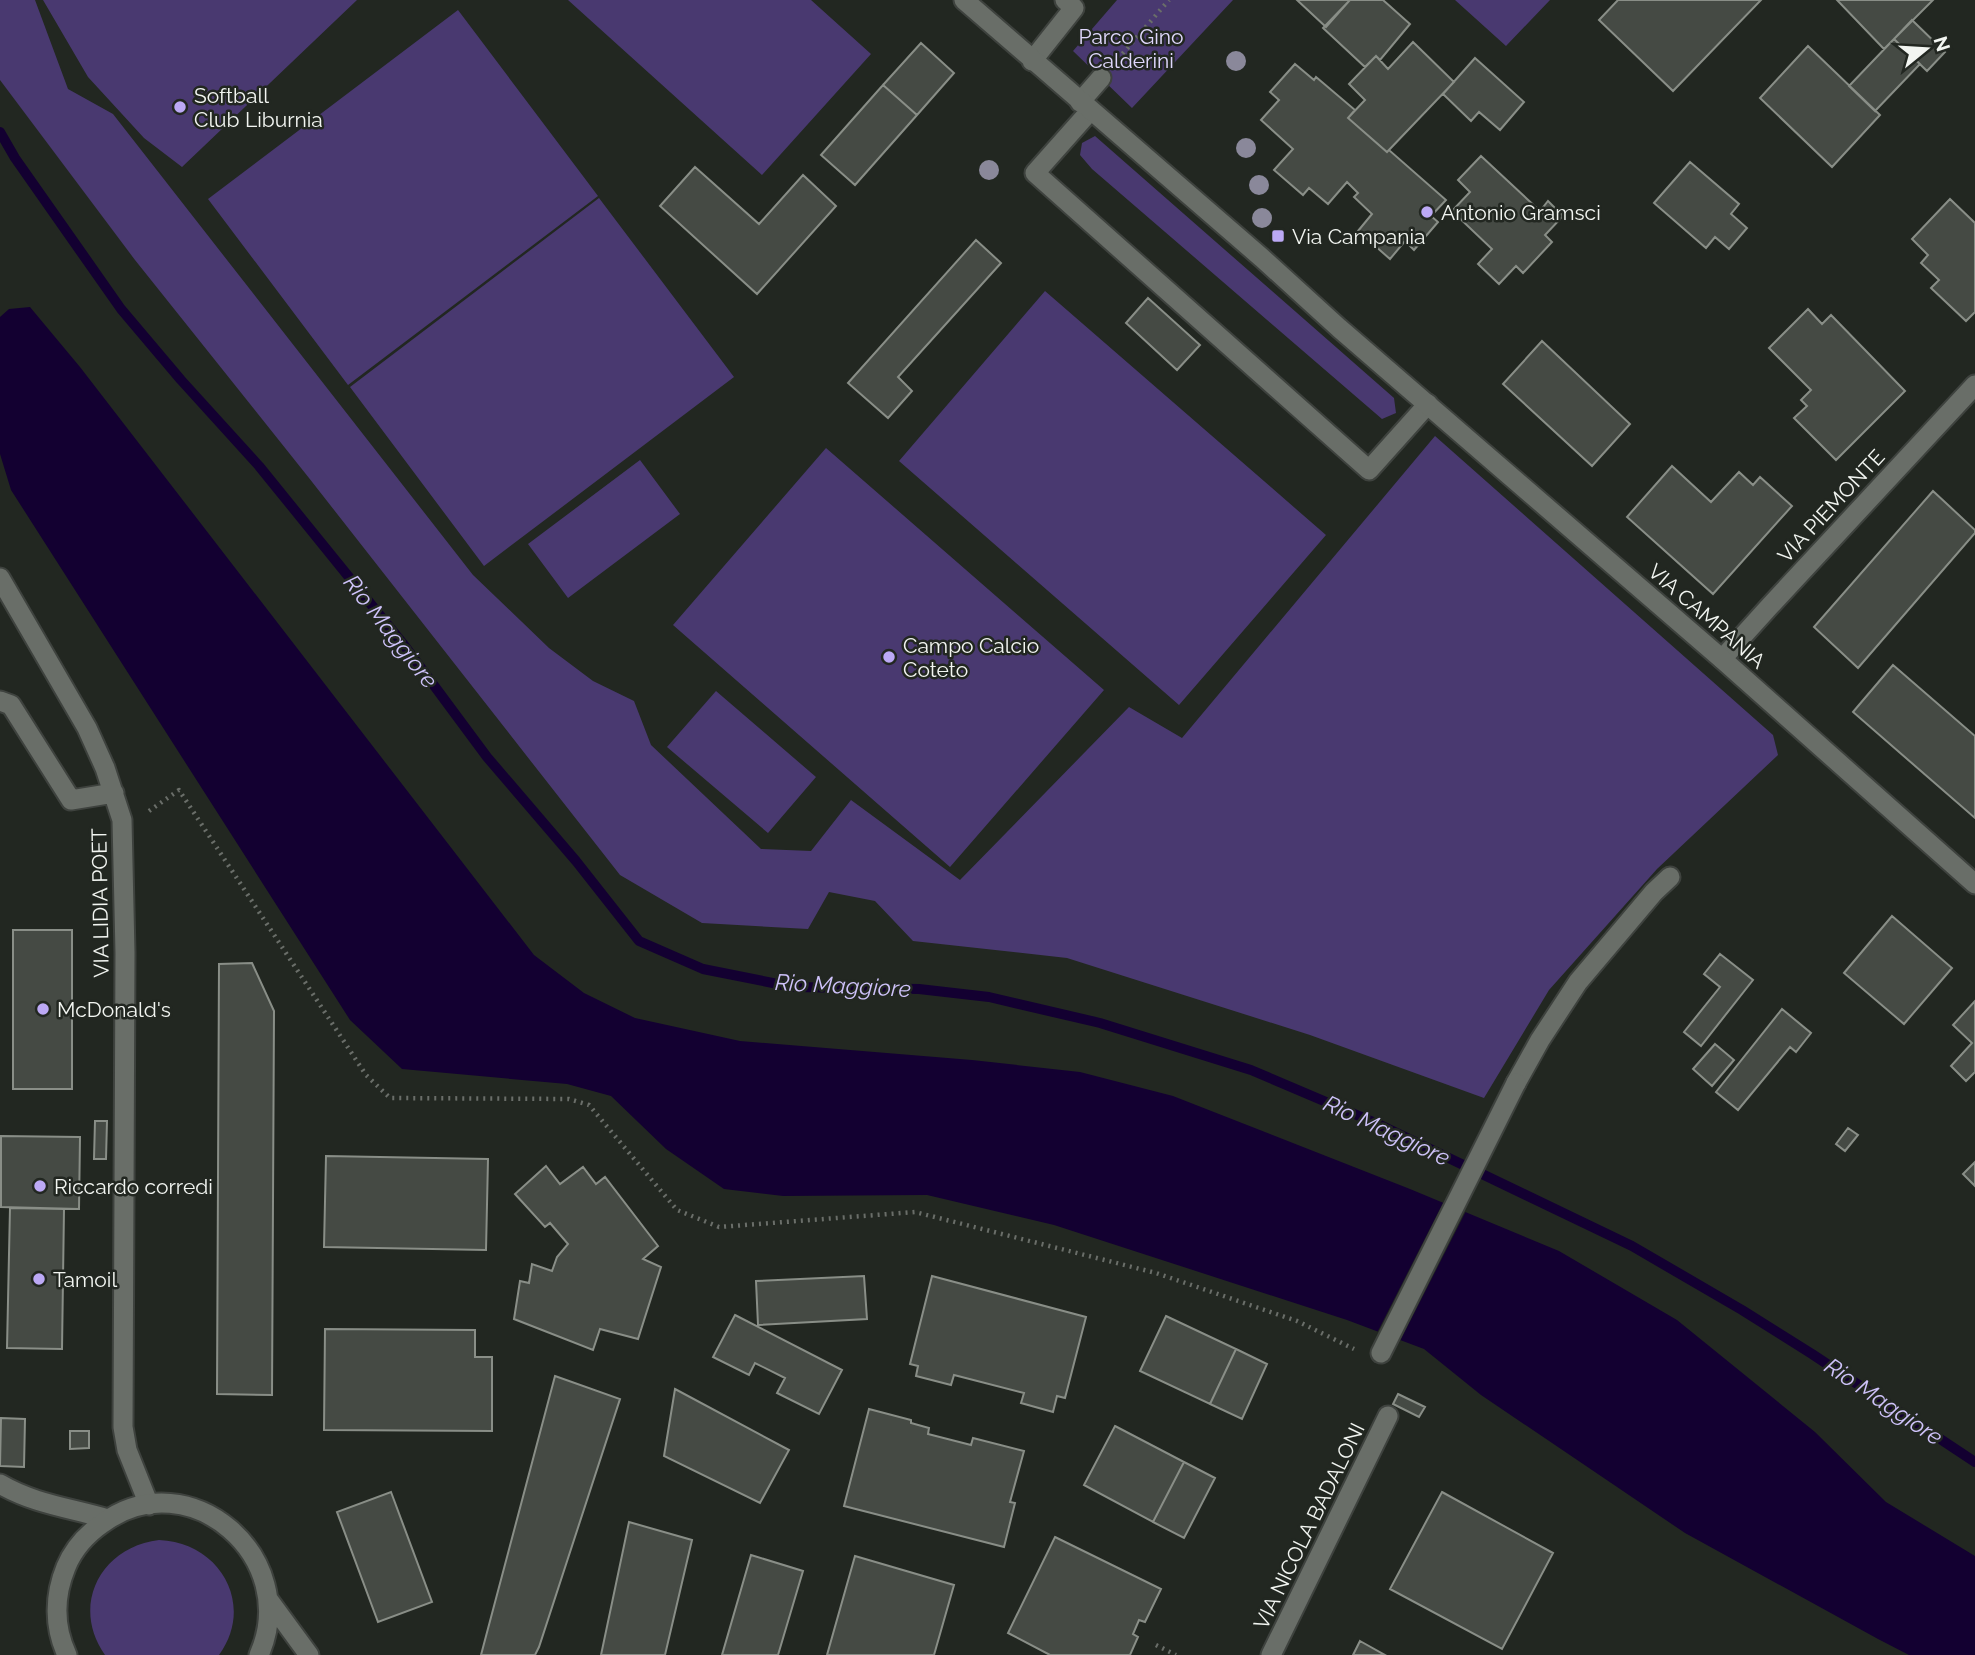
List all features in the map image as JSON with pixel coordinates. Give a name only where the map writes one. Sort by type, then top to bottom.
[{"type":"street","name":"VIA CAMPANIA","points":[[964,0],[1722,659],[1975,884]]},
{"type":"street","points":[[1032,61],[1074,8],[1065,0]]},
{"type":"street","points":[[1101,78],[1085,106],[1035,173],[1369,470],[1428,404]]},
{"type":"street","name":"VIA PIEMONTE","points":[[1722,659],[1975,385]]},
{"type":"street","name":"VIA LIDIA POET","points":[[0,578],[87,728],[114,793],[122,820],[125,953],[124,1427],[127,1450],[149,1505]]},
{"type":"street","points":[[0,701],[11,705],[71,800],[114,793]]},
{"type":"street","points":[[1381,1353],[1516,1083],[1540,1041],[1578,982],[1654,892],[1670,877]]},
{"type":"street","name":"VIA NICOLA BADALONI","points":[[1271,1655],[1388,1416]]},
{"type":"street","points":[[0,1484],[39,1503],[108,1519]]},
{"type":"street","points":[[67,1655],[60,1634],[57,1605],[62,1576],[76,1549],[108,1519],[135,1508],[168,1504],[186,1507],[220,1521],[236,1533],[258,1563],[268,1599],[266,1636],[259,1655]]},
{"type":"street","points":[[268,1599],[309,1655]]},
{"type":"path","points":[[1101,78],[1169,0]]},
{"type":"path","points":[[143,815],[179,790],[366,1075],[390,1098],[569,1099],[590,1105],[677,1210],[719,1227],[915,1213],[1156,1273],[1297,1321],[1333,1339]]},
{"type":"path","points":[[1156,1645],[1176,1655]]},
{"type":"green space","points":[[0,0],[35,0],[68,89],[113,114],[473,575],[549,648],[593,681],[634,701],[651,745],[761,849],[811,851],[851,800],[960,880],[1129,707],[1182,738],[1435,436],[1773,735],[1778,755],[1657,869],[1549,990],[1484,1098],[1310,1035],[1067,958],[913,941],[875,901],[829,892],[808,929],[702,923],[620,875],[135,260],[0,80]]},
{"type":"green space","name":"Softball Club Liburnia","points":[[43,0],[357,0],[182,167],[144,138],[88,77]]},
{"type":"green space","points":[[568,0],[811,0],[871,54],[762,175]]},
{"type":"green space","name":"Parco Gino Calderini","points":[[1117,0],[1233,0],[1132,108],[1073,51]]},
{"type":"green space","points":[[1455,0],[1550,0],[1506,46]]},
{"type":"green space","points":[[458,10],[598,196],[348,385],[208,199]]},
{"type":"green space","points":[[1095,136],[1394,398],[1396,413],[1382,419],[1092,169],[1080,155],[1082,143]]},
{"type":"green space","points":[[599,198],[734,377],[484,566],[350,387]]},
{"type":"green space","points":[[1045,291],[1326,535],[1179,705],[899,461]]},
{"type":"green space","name":"Campo Calcio Coteto","points":[[826,448],[1104,690],[950,867],[673,625]]},
{"type":"green space","points":[[640,460],[680,514],[568,598],[528,544]]},
{"type":"green space","points":[[716,691],[816,777],[768,833],[667,747]]},
{"type":"green space","points":[[159,1540],[180,1543],[199,1552],[214,1564],[225,1579],[232,1597],[234,1616],[230,1635],[219,1655],[105,1655],[95,1636],[91,1598],[97,1581],[107,1566],[121,1554],[139,1545]]},
{"type":"shaded area","points":[[30,307],[80,367],[534,955],[584,993],[635,1018],[740,1041],[972,1060],[1080,1072],[1173,1096],[1559,1251],[1677,1320],[1815,1432],[1886,1502],[1975,1556],[1975,1655],[1909,1655],[1878,1639],[1685,1533],[1481,1395],[1424,1349],[1347,1320],[1054,1225],[927,1195],[783,1196],[724,1189],[666,1149],[611,1096],[567,1084],[402,1069],[350,1020],[11,490],[0,454],[0,317],[9,309]]},
{"type":"pier","points":[[1445,1199],[1467,1209],[1399,1343],[1376,1335]]},
{"type":"building","points":[[1297,0],[1350,0],[1326,27]]},
{"type":"building","points":[[1350,0],[1383,0],[1410,24],[1380,60],[1376,56],[1365,67],[1323,28]]},
{"type":"building","points":[[1618,0],[1761,0],[1673,91],[1599,20]]},
{"type":"building","points":[[1837,0],[1933,0],[1884,49]]},
{"type":"building","points":[[1912,20],[1945,52],[1927,71],[1894,39]]},
{"type":"building","points":[[1894,39],[1920,64],[1875,111],[1849,86]]},
{"type":"building","points":[[1413,42],[1454,82],[1387,152],[1348,118],[1365,100],[1349,84],[1376,56],[1388,69]]},
{"type":"building","points":[[921,43],[954,73],[917,115],[883,85]]},
{"type":"building","points":[[1808,46],[1880,115],[1832,167],[1760,98]]},
{"type":"building","points":[[1475,58],[1524,102],[1500,130],[1479,112],[1471,121],[1443,94]]},
{"type":"building","points":[[1295,64],[1314,80],[1316,77],[1355,110],[1348,118],[1446,200],[1431,216],[1438,222],[1414,250],[1405,241],[1390,259],[1358,231],[1372,214],[1354,197],[1358,193],[1347,182],[1328,204],[1309,188],[1303,195],[1274,170],[1293,149],[1261,120],[1279,100],[1270,92]]},
{"type":"building","points":[[883,85],[917,115],[855,185],[821,155]]},
{"type":"building","points":[[1481,156],[1540,211],[1548,201],[1563,216],[1545,235],[1552,242],[1523,273],[1516,266],[1499,284],[1478,264],[1492,249],[1452,211],[1470,192],[1458,180]]},
{"type":"building","points":[[1690,162],[1739,204],[1731,214],[1747,228],[1729,249],[1715,237],[1706,248],[1654,203]]},
{"type":"building","points":[[695,167],[759,224],[803,175],[836,206],[757,294],[660,206]]},
{"type":"building","points":[[1950,199],[1975,223],[1975,312],[1966,321],[1931,288],[1939,280],[1921,263],[1928,255],[1912,239]]},
{"type":"building","points":[[976,240],[1001,263],[898,377],[912,391],[888,418],[848,383]]},
{"type":"building","points":[[1148,298],[1200,345],[1177,370],[1126,323]]},
{"type":"building","points":[[1808,309],[1822,324],[1831,315],[1905,391],[1836,460],[1794,418],[1807,406],[1801,400],[1811,390],[1769,348]]},
{"type":"building","points":[[1542,341],[1630,424],[1592,466],[1503,384]]},
{"type":"building","points":[[1672,466],[1711,502],[1739,472],[1753,485],[1760,477],[1792,506],[1713,594],[1627,517]]},
{"type":"building","points":[[1933,491],[1975,530],[1975,533],[1858,668],[1814,627]]},
{"type":"building","points":[[1893,665],[1975,736],[1975,818],[1853,712]]},
{"type":"building","points":[[1892,916],[1952,968],[1904,1024],[1844,973]]},
{"type":"building","name":"McDonald's","points":[[13,930],[72,930],[72,1089],[13,1089]]},
{"type":"building","points":[[1720,954],[1753,980],[1701,1046],[1684,1032],[1720,987],[1704,974]]},
{"type":"building","points":[[252,963],[274,1011],[272,1395],[217,1394],[219,964]]},
{"type":"building","points":[[1975,1001],[1975,1072],[1966,1081],[1951,1066],[1972,1043],[1953,1025]]},
{"type":"building","points":[[1782,1009],[1811,1033],[1796,1052],[1790,1047],[1738,1110],[1716,1092]]},
{"type":"building","points":[[1715,1044],[1734,1060],[1712,1086],[1693,1069]]},
{"type":"building","points":[[95,1121],[107,1121],[106,1159],[94,1159]]},
{"type":"building","points":[[1848,1128],[1858,1135],[1845,1151],[1836,1144]]},
{"type":"building","name":"Riccardo corredi","points":[[1,1136],[80,1137],[79,1209],[1,1207]]},
{"type":"building","points":[[326,1156],[488,1159],[486,1250],[324,1247]]},
{"type":"building","points":[[1975,1162],[1975,1186],[1963,1174]]},
{"type":"building","points":[[546,1166],[560,1184],[583,1167],[596,1184],[605,1177],[658,1246],[643,1259],[661,1267],[638,1339],[600,1329],[593,1350],[514,1319],[520,1281],[529,1283],[532,1264],[552,1271],[557,1257],[568,1244],[550,1223],[545,1227],[515,1194]]},
{"type":"building","points":[[10,1208],[64,1209],[62,1349],[7,1348]]},
{"type":"building","points":[[864,1276],[867,1319],[758,1325],[756,1281]]},
{"type":"building","points":[[932,1276],[1086,1317],[1065,1398],[1057,1396],[1053,1412],[1021,1403],[1024,1393],[954,1375],[951,1385],[916,1376],[918,1366],[910,1364]]},
{"type":"building","points":[[735,1315],[842,1370],[819,1414],[777,1393],[785,1378],[755,1363],[749,1375],[713,1357]]},
{"type":"building","points":[[1166,1316],[1236,1349],[1210,1404],[1140,1371]]},
{"type":"building","points":[[325,1329],[475,1330],[475,1357],[492,1357],[492,1431],[324,1430]]},
{"type":"building","points":[[1236,1349],[1267,1364],[1242,1419],[1210,1404]]},
{"type":"building","points":[[555,1376],[620,1399],[535,1655],[481,1655]]},
{"type":"building","points":[[675,1389],[789,1450],[760,1503],[664,1456]]},
{"type":"building","points":[[1398,1394],[1425,1407],[1419,1417],[1393,1404]]},
{"type":"building","points":[[869,1409],[911,1420],[911,1423],[929,1428],[928,1434],[971,1445],[973,1438],[1024,1451],[1010,1502],[1015,1503],[1004,1547],[844,1506]]},
{"type":"building","points":[[1,1418],[25,1419],[24,1467],[0,1466]]},
{"type":"building","points":[[1115,1426],[1184,1462],[1153,1522],[1084,1485]]},
{"type":"building","points":[[70,1431],[89,1431],[89,1448],[70,1449]]},
{"type":"building","points":[[1184,1462],[1215,1478],[1184,1538],[1153,1522]]},
{"type":"building","points":[[391,1492],[432,1602],[378,1622],[337,1512]]},
{"type":"building","points":[[1442,1492],[1553,1553],[1502,1649],[1390,1589]]},
{"type":"building","points":[[629,1522],[692,1540],[665,1655],[601,1655]]},
{"type":"building","points":[[1055,1537],[1161,1589],[1145,1622],[1139,1620],[1133,1634],[1138,1637],[1130,1655],[1050,1655],[1008,1633]]},
{"type":"building","points":[[751,1555],[803,1571],[778,1655],[722,1655]]},
{"type":"building","points":[[855,1556],[954,1585],[934,1655],[827,1655]]},
{"type":"building","points":[[1360,1641],[1385,1655],[1353,1655]]},
{"type":"waterway","name":"Rio Maggiore","points":[[0,132],[15,158],[121,309],[259,466],[404,645],[487,757],[576,861],[639,941],[703,969],[793,987],[919,989],[989,997],[1100,1023],[1251,1070],[1378,1124],[1632,1246],[1812,1354],[1975,1462]]},
{"type":"place","name":"Softball Club Liburnia","points":[[180,107]]},
{"type":"place","name":"Antonio Gramsci","points":[[1427,212]]},
{"type":"place","name":"Via Campania","points":[[1278,236]]},
{"type":"place","name":"Campo Calcio Coteto","points":[[889,657]]},
{"type":"place","name":"McDonald's","points":[[43,1009]]},
{"type":"place","name":"Riccardo corredi","points":[[40,1186]]},
{"type":"place","name":"Tamoil","points":[[39,1279]]}]
